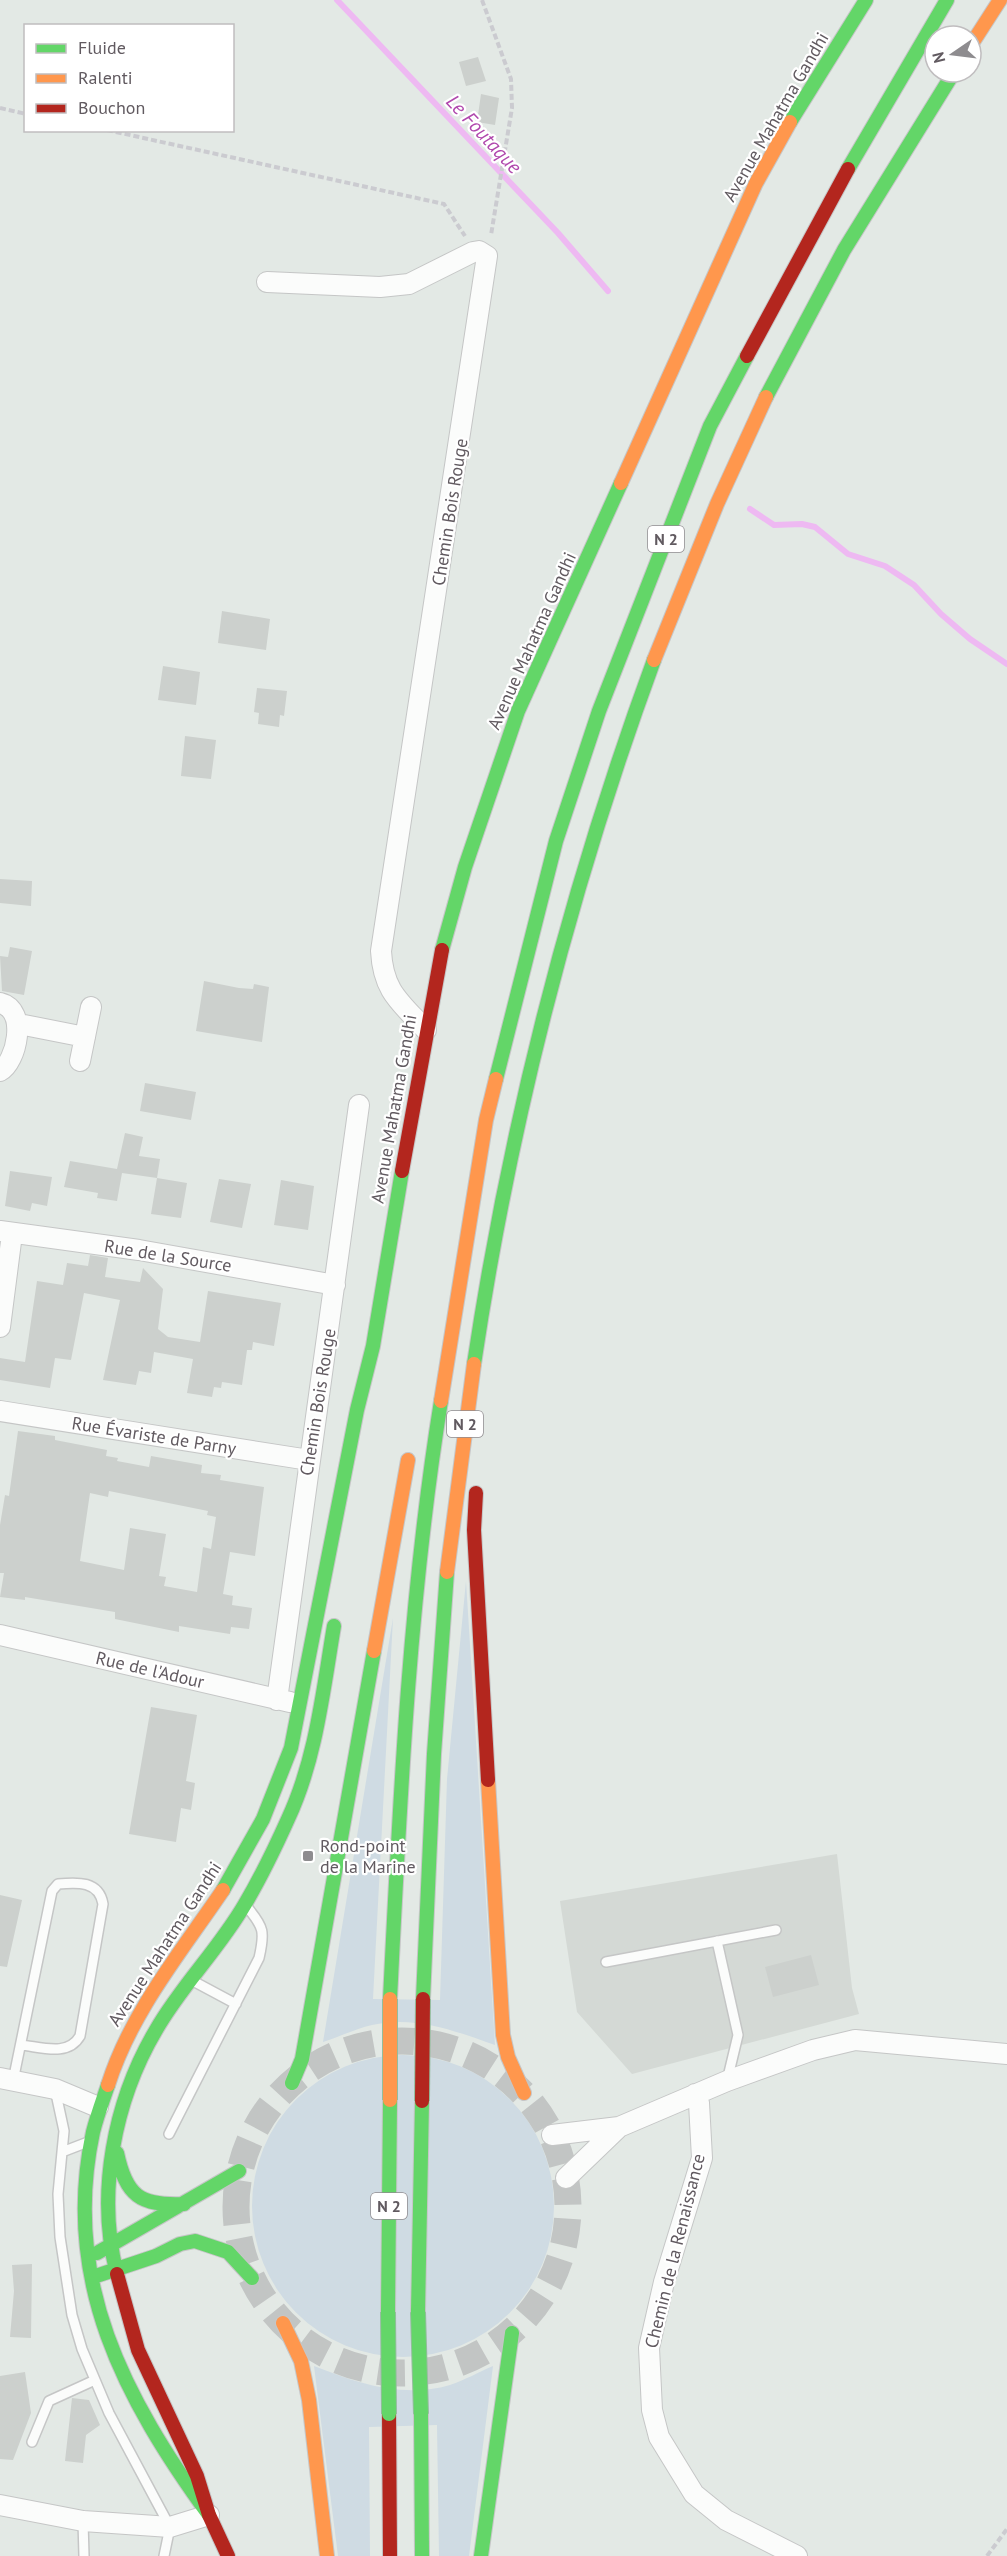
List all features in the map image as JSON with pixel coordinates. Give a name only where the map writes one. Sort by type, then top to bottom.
[{"type":"main road","name":"Avenue Mahatma Gandhi","points":[[209,2515],[168,2460],[131,2396],[99,2319],[87,2257],[86,2182],[90,2141],[98,2107],[124,2039],[150,1994],[241,1862],[274,1799],[291,1748],[357,1410],[373,1346],[440,959],[465,867],[518,711],[756,183],[812,85],[866,0]]},
{"type":"main road","name":"N 2","points":[[390,2556],[388,2312],[390,1999],[402,1766],[424,1504],[486,1120],[556,842],[599,711],[710,426],[825,207],[947,0]]},
{"type":"main road","points":[[983,26],[1000,0]]},
{"type":"main road","name":"N 2","points":[[422,2556],[418,2312],[423,1999],[433,1766],[453,1516],[475,1353],[505,1181],[540,1024],[585,860],[678,598],[749,434],[824,284],[947,84]]},
{"type":"main road","points":[[528,1147],[585,860]]},
{"type":"main road","points":[[460,1185],[486,1120]]},
{"type":"main road","name":"Avenue Mahatma Gandhi","points":[[357,1487],[374,1367],[373,1346]]},
{"type":"main road","points":[[292,2083],[302,2059],[410,1448]]},
{"type":"main road","points":[[477,1482],[474,1530],[503,2035],[508,2057],[524,2093]]},
{"type":"main road","name":"Avenue Mahatma Gandhi","points":[[228,2556],[209,2515],[197,2476],[138,2350],[110,2247],[108,2218],[114,2137],[132,2079],[156,2030],[190,1979],[245,1905],[289,1817],[312,1755],[337,1612]]},
{"type":"main road","name":"Avenue Mahatma Gandhi","points":[[265,1866],[306,1732],[306,1722],[301,1705]]},
{"type":"main road","name":"Avenue Mahatma Gandhi","points":[[190,1979],[186,1964],[236,1893],[241,1862]]},
{"type":"main road","points":[[98,2107],[108,2121],[99,2158],[110,2179]]},
{"type":"main road","points":[[114,2137],[122,2177],[132,2193],[143,2202],[159,2206],[185,2204]]},
{"type":"main road","points":[[87,2257],[110,2247],[239,2171]]},
{"type":"main road","points":[[90,2278],[117,2271],[180,2244],[195,2241],[228,2252],[252,2278]]},
{"type":"main road","points":[[142,2276],[156,2256]]},
{"type":"main road","points":[[137,2291],[135,2299],[149,2356],[148,2375]]},
{"type":"main road","points":[[282,2323],[295,2343],[305,2380],[327,2556]]},
{"type":"main road","points":[[481,2556],[512,2333]]},
{"type":"street","name":"Chemin Bois Rouge","points":[[426,1030],[392,993],[382,975],[381,951],[488,260],[484,252],[473,252]]},
{"type":"street","points":[[267,282],[380,287],[409,284],[473,252]]},
{"type":"street","points":[[0,1003],[8,1005],[15,1012],[19,1024],[9,1063],[0,1071]]},
{"type":"street","points":[[80,1061],[91,1007]]},
{"type":"street","points":[[19,1024],[85,1037]]},
{"type":"street","name":"Chemin Bois Rouge","points":[[277,1700],[359,1105]]},
{"type":"street","points":[[0,1327],[6,1233]]},
{"type":"street","name":"Rue de la Source","points":[[6,1233],[139,1250],[335,1285]]},
{"type":"street","name":"Rue Évariste de Parny","points":[[0,1412],[309,1460]]},
{"type":"street","name":"Rue de l'Adour","points":[[0,1635],[301,1705]]},
{"type":"street","points":[[552,2135],[619,2127],[727,2081],[813,2050],[855,2040],[1007,2054]]},
{"type":"street","points":[[6,2080],[55,2089],[98,2107]]},
{"type":"street","name":"Chemin de la Renaissance","points":[[695,2094],[699,2103],[702,2158],[664,2282],[649,2348],[652,2410],[659,2437],[694,2494],[726,2520],[797,2556]]},
{"type":"street","points":[[566,2178],[619,2127]]},
{"type":"street","points":[[0,2505],[84,2521],[170,2527],[209,2515]]},
{"type":"lane","points":[[6,2080],[21,2045],[52,1891],[58,1884],[91,1885],[98,1889],[103,1904],[80,2037],[68,2048],[21,2045]]},
{"type":"lane","points":[[169,2134],[259,1958],[263,1941],[262,1925],[236,1893],[221,1891]]},
{"type":"lane","points":[[606,1962],[776,1930]]},
{"type":"lane","points":[[717,1941],[738,2035],[727,2081]]},
{"type":"lane","points":[[190,1979],[236,2004]]},
{"type":"lane","points":[[55,2089],[64,2131],[58,2194],[65,2282],[82,2349],[95,2380],[134,2462],[170,2527],[164,2556]]},
{"type":"lane","points":[[62,2152],[90,2141]]},
{"type":"lane","points":[[32,2442],[49,2401],[95,2380]]},
{"type":"lane","points":[[84,2521],[84,2556]]},
{"type":"path","points":[[482,0],[511,79],[512,108],[495,213]]},
{"type":"path","points":[[0,108],[24,114]]},
{"type":"path","points":[[116,132],[444,204],[462,228],[473,252]]},
{"type":"path","points":[[987,2556],[1007,2529]]},
{"type":"shaded area","points":[[466,1581],[495,2045],[435,2026],[404,2022],[372,2025],[323,2042],[393,1618],[373,1999],[440,2000],[447,1779]]},
{"type":"shaded area","points":[[837,1854],[852,1988],[859,2014],[632,2074],[577,2012],[560,1901]]},
{"type":"shaded area","points":[[403,2055],[432,2058],[461,2067],[487,2081],[510,2099],[528,2122],[542,2148],[551,2177],[554,2206],[551,2235],[542,2264],[528,2290],[510,2313],[487,2331],[461,2345],[432,2354],[403,2357],[374,2354],[345,2345],[319,2331],[296,2313],[278,2290],[264,2264],[255,2235],[252,2206],[255,2177],[264,2148],[278,2122],[296,2099],[319,2081],[345,2067],[374,2058]]},
{"type":"shaded area","points":[[314,2366],[380,2387],[415,2390],[450,2385],[493,2366],[469,2556],[439,2556],[437,2425],[369,2427],[370,2556],[338,2556]]},
{"type":"building","points":[[478,57],[486,81],[466,86],[459,62]]},
{"type":"building","points":[[481,94],[499,98],[495,125],[477,122]]},
{"type":"building","points":[[222,611],[270,619],[266,650],[218,643]]},
{"type":"building","points":[[163,666],[200,672],[196,705],[158,700]]},
{"type":"building","points":[[257,688],[287,691],[284,716],[280,715],[279,727],[258,724],[259,713],[254,712]]},
{"type":"building","points":[[185,736],[216,740],[211,779],[181,776]]},
{"type":"building","points":[[0,879],[32,881],[31,906],[0,903]]},
{"type":"building","points":[[10,947],[32,951],[24,995],[2,991],[0,956],[8,957]]},
{"type":"building","points":[[204,981],[239,988],[253,989],[254,984],[269,987],[262,1042],[196,1031]]},
{"type":"building","points":[[145,1083],[196,1092],[191,1120],[140,1111]]},
{"type":"building","points":[[125,1133],[143,1137],[139,1156],[160,1159],[157,1178],[122,1173],[117,1201],[97,1198],[98,1193],[64,1187],[70,1161],[117,1169]]},
{"type":"building","points":[[10,1171],[52,1177],[47,1206],[32,1203],[30,1211],[5,1206]]},
{"type":"building","points":[[157,1178],[187,1183],[181,1218],[151,1214]]},
{"type":"building","points":[[219,1179],[251,1184],[242,1228],[210,1222]]},
{"type":"building","points":[[281,1180],[314,1186],[308,1230],[274,1225]]},
{"type":"building","points":[[90,1255],[108,1258],[105,1277],[140,1282],[143,1268],[163,1289],[158,1329],[168,1337],[200,1342],[208,1291],[281,1303],[274,1346],[253,1342],[252,1350],[247,1350],[242,1385],[222,1382],[221,1388],[214,1387],[212,1397],[187,1393],[193,1359],[154,1352],[151,1373],[139,1371],[136,1385],[103,1380],[120,1300],[84,1293],[71,1360],[55,1358],[50,1388],[0,1380],[0,1358],[25,1362],[37,1281],[63,1285],[67,1263],[88,1266]]},
{"type":"building","points":[[18,1431],[55,1436],[55,1440],[107,1450],[106,1456],[118,1458],[117,1461],[149,1467],[151,1456],[202,1465],[201,1473],[221,1475],[220,1480],[264,1487],[255,1556],[230,1552],[223,1594],[233,1596],[232,1605],[252,1608],[249,1629],[231,1627],[230,1634],[179,1626],[179,1632],[115,1619],[115,1612],[25,1597],[25,1600],[0,1597],[4,1573],[0,1573],[0,1525],[5,1495],[9,1496]],"holes":[[[109,1491],[208,1511],[207,1515],[216,1517],[211,1549],[203,1547],[197,1592],[164,1586],[166,1577],[159,1576],[166,1534],[130,1528],[124,1570],[80,1561],[90,1493],[108,1497]]]},
{"type":"building","points":[[151,1707],[197,1715],[186,1781],[195,1783],[191,1810],[181,1808],[176,1842],[129,1834]]},
{"type":"building","points":[[0,1895],[22,1900],[7,1967],[0,1966]]},
{"type":"building","points":[[811,1955],[819,1985],[773,1997],[765,1967]]},
{"type":"building","points":[[32,2264],[31,2338],[10,2337],[14,2291],[12,2265]]},
{"type":"building","points":[[25,2372],[31,2413],[13,2460],[0,2459],[0,2376]]},
{"type":"building","points":[[72,2398],[89,2400],[100,2425],[86,2435],[83,2463],[65,2461]]},
{"type":"waterway","name":"Le Foutaque","points":[[337,0],[558,233],[608,291]]},
{"type":"waterway","name":"Le Foutaque","points":[[750,509],[774,525],[802,524],[815,527],[848,554],[885,566],[914,585],[941,614],[970,639],[1007,664]]},
{"type":"tunnel","points":[[386,2041],[418,2041],[450,2048],[480,2060],[508,2078],[531,2101],[556,2143],[568,2191],[568,2207],[565,2239],[556,2271],[531,2313],[508,2336],[480,2354],[450,2366],[418,2373],[386,2373],[354,2366],[324,2354],[296,2336],[273,2313],[255,2285],[243,2255],[236,2223],[236,2191],[243,2159],[255,2129],[273,2101],[296,2078],[324,2060],[354,2048],[386,2041]]},
{"type":"traffic: fast","points":[[790,122],[866,0]]},
{"type":"traffic: fast","points":[[848,169],[947,0]]},
{"type":"traffic: fast","points":[[766,397],[844,250],[947,84]]},
{"type":"traffic: fast","points":[[496,1079],[556,841],[599,711],[710,426],[747,356]]},
{"type":"traffic: fast","points":[[442,950],[465,867],[518,711],[621,483]]},
{"type":"traffic: fast","points":[[474,1364],[506,1185],[546,1008],[596,833],[654,660]]},
{"type":"traffic: fast","points":[[223,1890],[263,1819],[291,1748],[357,1410],[373,1346],[402,1171]]},
{"type":"traffic: fast","points":[[390,1999],[413,1624],[441,1401]]},
{"type":"traffic: fast","points":[[423,1999],[434,1754],[447,1572]]},
{"type":"traffic: fast","points":[[117,2274],[108,2212],[109,2180],[113,2149],[129,2087],[141,2058],[166,2014],[235,1921],[268,1862],[288,1819],[298,1796],[312,1749],[334,1626]]},
{"type":"traffic: fast","points":[[292,2083],[302,2059],[374,1651]]},
{"type":"traffic: fast","points":[[108,2085],[93,2132],[85,2186],[86,2238],[93,2288],[108,2336],[127,2382],[151,2427],[209,2515]]},
{"type":"traffic: fast","points":[[388,2312],[390,2100]]},
{"type":"traffic: fast","points":[[418,2312],[422,2101]]},
{"type":"traffic: fast","points":[[117,2153],[125,2179],[137,2195],[156,2203],[184,2204]]},
{"type":"traffic: fast","points":[[97,2253],[239,2171]]},
{"type":"traffic: fast","points":[[99,2275],[156,2256],[180,2244],[195,2241],[228,2252],[252,2278]]},
{"type":"traffic: fast","points":[[388,2312],[389,2414]]},
{"type":"traffic: fast","points":[[418,2312],[421,2414]]},
{"type":"traffic: fast","points":[[481,2556],[512,2333]]},
{"type":"traffic: fast","points":[[421,2414],[422,2556]]},
{"type":"traffic: slow","points":[[983,26],[1000,0]]},
{"type":"traffic: slow","points":[[621,483],[756,183],[790,122]]},
{"type":"traffic: slow","points":[[654,660],[717,504],[766,397]]},
{"type":"traffic: slow","points":[[441,1401],[486,1120],[496,1079]]},
{"type":"traffic: slow","points":[[447,1572],[474,1364]]},
{"type":"traffic: slow","points":[[374,1651],[408,1460]]},
{"type":"traffic: slow","points":[[488,1780],[503,2035],[508,2057],[524,2093]]},
{"type":"traffic: slow","points":[[108,2085],[118,2058],[143,2008],[223,1890]]},
{"type":"traffic: slow","points":[[390,1999],[390,2100]]},
{"type":"traffic: slow","points":[[283,2323],[301,2361],[309,2400],[327,2556]]},
{"type":"traffic: jam","points":[[747,356],[848,169]]},
{"type":"traffic: jam","points":[[402,1171],[442,950]]},
{"type":"traffic: jam","points":[[476,1493],[474,1530],[488,1780]]},
{"type":"traffic: jam","points":[[422,2101],[423,1999]]},
{"type":"traffic: jam","points":[[117,2274],[138,2350],[197,2476],[209,2515],[228,2556]]},
{"type":"traffic: jam","points":[[389,2414],[390,2556]]},
{"type":"place","name":"Rond-point de la Marine","points":[[308,1856]]}]
